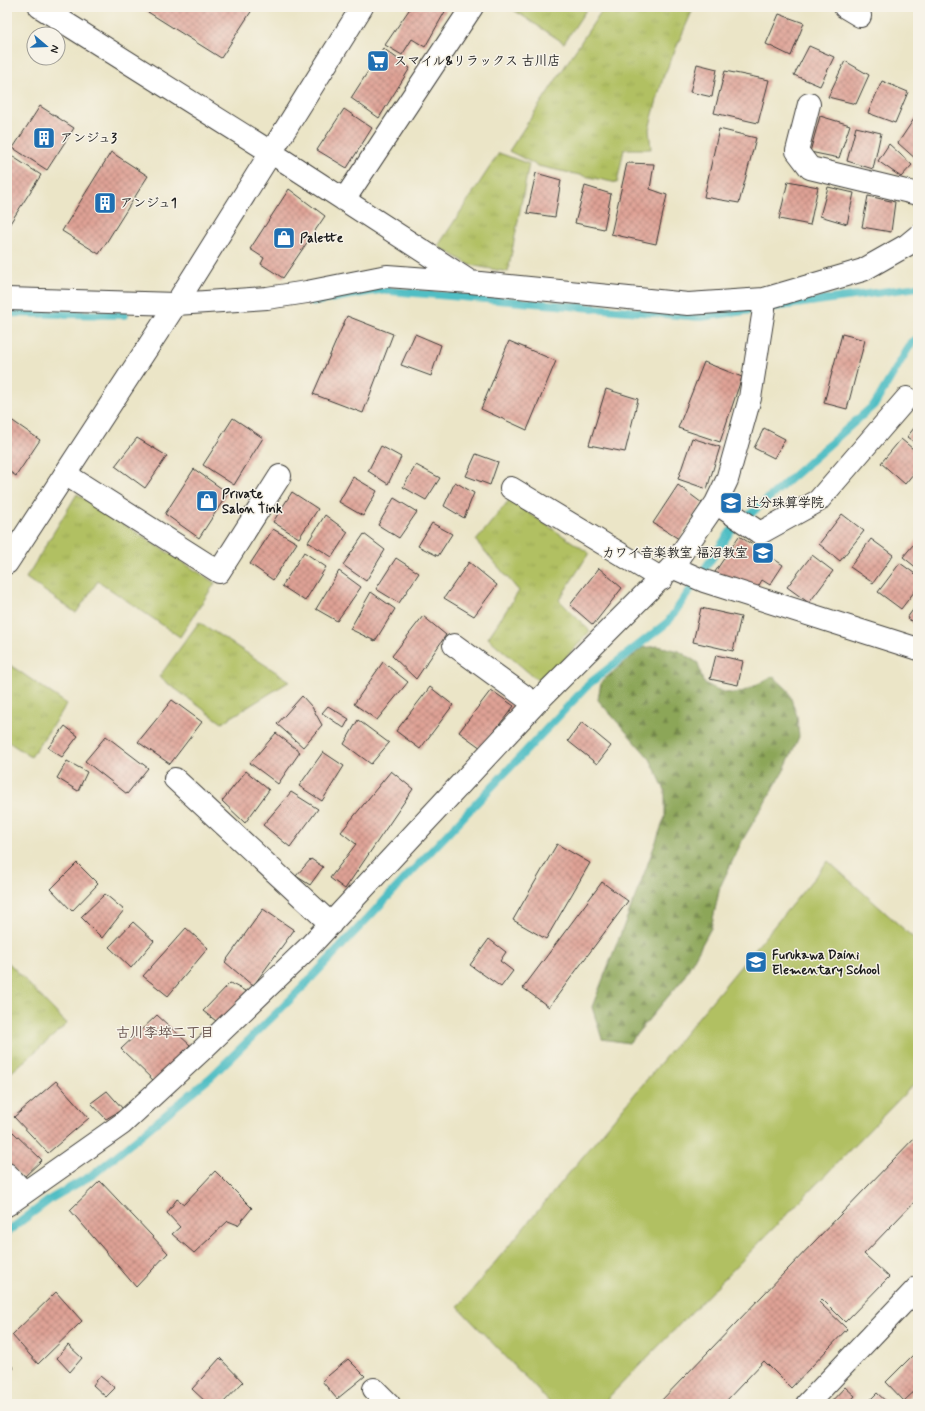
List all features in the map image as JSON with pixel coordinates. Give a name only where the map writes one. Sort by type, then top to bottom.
[{"type":"street","points":[[40,7],[272,153],[470,282]]},
{"type":"street","points":[[7,564],[176,304],[272,153],[362,7]]},
{"type":"street","points":[[344,200],[472,7]]},
{"type":"street","points":[[809,104],[797,150],[810,168],[918,194]]},
{"type":"street","points":[[7,299],[176,304],[267,298],[307,292],[387,276],[470,282],[763,310],[863,270],[907,245],[918,236]]},
{"type":"street","points":[[7,1174],[15,1198],[122,1124],[212,1041],[308,948],[535,704],[681,575],[727,480],[750,398],[763,310]]},
{"type":"street","points":[[716,503],[760,533],[818,501],[907,398]]},
{"type":"street","points":[[65,474],[219,572],[280,476]]},
{"type":"street","points":[[510,488],[681,575],[918,649]]},
{"type":"street","points":[[454,645],[535,704]]},
{"type":"street","points":[[175,779],[331,924]]},
{"type":"street","points":[[807,1404],[918,1287]]},
{"type":"street","points":[[374,1389],[389,1404]]},
{"type":"green space","points":[[509,7],[588,7],[564,43]]},
{"type":"green space","points":[[604,7],[694,7],[663,78],[649,129],[651,149],[624,149],[617,183],[538,166],[509,151]]},
{"type":"green space","points":[[499,153],[529,164],[508,272],[470,265],[438,246]]},
{"type":"green space","points":[[77,494],[215,583],[180,637],[98,581],[76,613],[26,578]]},
{"type":"green space","points":[[509,500],[589,553],[559,600],[590,631],[542,684],[488,638],[519,591],[476,541]]},
{"type":"green space","points":[[199,622],[290,681],[222,723],[159,677]]},
{"type":"green space","points":[[658,646],[679,651],[698,663],[703,682],[724,692],[732,693],[746,690],[773,676],[788,690],[797,716],[799,737],[783,772],[742,841],[720,887],[711,928],[683,979],[629,1043],[602,1039],[592,1007],[665,817],[665,790],[650,759],[598,700],[601,682],[642,648]]},
{"type":"green space","points":[[7,663],[67,704],[31,757],[7,741]]},
{"type":"green space","points":[[828,861],[918,942],[918,1080],[602,1404],[551,1404],[458,1307]]},
{"type":"green space","points":[[7,961],[67,1024],[7,1076]]},
{"type":"building","points":[[140,7],[254,7],[221,58]]},
{"type":"building","points":[[411,7],[447,8],[425,47],[412,39],[402,55],[385,45]]},
{"type":"building","points":[[779,14],[804,23],[791,56],[766,44]]},
{"type":"building","points":[[809,46],[834,57],[820,86],[794,75]]},
{"type":"building","points":[[383,48],[410,68],[379,118],[351,98]]},
{"type":"building","points":[[845,61],[869,75],[856,104],[828,97]]},
{"type":"building","points":[[697,64],[717,69],[712,97],[690,92]]},
{"type":"building","points":[[725,71],[769,80],[758,123],[714,113]]},
{"type":"building","points":[[882,81],[908,92],[895,123],[868,113]]},
{"type":"building","name":"アンジュ3","points":[[40,106],[74,128],[47,170],[13,148]]},
{"type":"building","points":[[344,109],[372,128],[347,168],[317,150]]},
{"type":"building","points":[[918,113],[918,161],[898,143]]},
{"type":"building","points":[[820,116],[850,125],[839,158],[810,152]]},
{"type":"building","points":[[856,127],[881,133],[873,169],[847,161]]},
{"type":"building","points":[[719,129],[756,138],[739,203],[704,197]]},
{"type":"building","points":[[889,144],[912,165],[901,177],[878,161]]},
{"type":"building","name":"アンジュ1","points":[[111,152],[148,176],[99,254],[62,231]]},
{"type":"building","points":[[7,153],[41,175],[7,228]]},
{"type":"building","points":[[627,163],[654,164],[650,189],[667,195],[656,244],[611,234]]},
{"type":"building","points":[[536,173],[561,180],[555,217],[527,213]]},
{"type":"building","points":[[788,181],[818,187],[810,225],[779,219]]},
{"type":"building","points":[[585,186],[611,194],[604,229],[575,223]]},
{"type":"building","points":[[828,187],[854,193],[847,224],[820,216]]},
{"type":"building","points":[[289,189],[325,216],[283,278],[261,264],[264,258],[250,249]]},
{"type":"building","points":[[868,196],[895,202],[891,232],[862,227]]},
{"type":"building","points":[[347,316],[393,334],[363,413],[313,394]]},
{"type":"building","points":[[415,334],[441,345],[431,376],[401,365]]},
{"type":"building","points":[[842,334],[865,340],[847,409],[824,403]]},
{"type":"building","points":[[509,341],[556,361],[527,430],[481,409]]},
{"type":"building","points":[[704,362],[742,377],[720,442],[678,428]]},
{"type":"building","points":[[606,389],[638,399],[625,452],[589,445]]},
{"type":"building","points":[[7,417],[40,440],[16,476],[7,470]]},
{"type":"building","points":[[233,418],[263,438],[234,485],[203,465]]},
{"type":"building","points":[[918,423],[918,445],[907,437]]},
{"type":"building","points":[[764,428],[785,439],[774,458],[754,448]]},
{"type":"building","points":[[137,438],[167,456],[145,488],[115,466]]},
{"type":"building","points":[[692,438],[720,447],[707,489],[678,479]]},
{"type":"building","points":[[901,439],[918,453],[918,468],[905,484],[881,463]]},
{"type":"building","points":[[381,446],[401,457],[388,484],[368,471]]},
{"type":"building","points":[[476,454],[498,462],[490,485],[466,476]]},
{"type":"building","points":[[416,465],[440,478],[426,500],[403,487]]},
{"type":"building","points":[[194,469],[228,493],[199,538],[165,514]]},
{"type":"building","points":[[353,477],[377,491],[363,516],[339,502]]},
{"type":"building","points":[[455,482],[474,493],[464,518],[444,506]]},
{"type":"building","points":[[678,485],[702,503],[679,539],[653,523]]},
{"type":"building","points":[[292,492],[318,509],[299,538],[273,522]]},
{"type":"building","points":[[394,498],[417,512],[399,538],[378,525]]},
{"type":"building","points":[[842,514],[864,531],[840,561],[819,544]]},
{"type":"building","points":[[325,515],[348,532],[332,557],[308,542]]},
{"type":"building","points":[[432,523],[452,534],[438,556],[418,546]]},
{"type":"building","points":[[273,529],[297,543],[273,580],[250,564]]},
{"type":"building","points":[[364,534],[385,550],[366,581],[343,565]]},
{"type":"building","points":[[739,536],[783,565],[770,585],[762,580],[758,587],[713,575]]},
{"type":"building","points":[[871,539],[893,555],[873,583],[850,567]]},
{"type":"building","points":[[918,539],[918,569],[903,557]]},
{"type":"building","points":[[304,552],[326,567],[305,601],[282,586]]},
{"type":"building","points":[[812,555],[833,571],[809,603],[787,587]]},
{"type":"building","points":[[396,558],[419,573],[399,603],[376,589]]},
{"type":"building","points":[[469,562],[497,585],[474,616],[444,598]]},
{"type":"building","points":[[900,563],[918,576],[918,587],[901,609],[878,592]]},
{"type":"building","points":[[599,568],[622,588],[593,625],[570,605]]},
{"type":"building","points":[[339,571],[361,587],[337,621],[316,609]]},
{"type":"building","points":[[371,592],[395,609],[375,641],[350,629]]},
{"type":"building","points":[[918,603],[918,626],[907,618]]},
{"type":"building","points":[[701,608],[741,617],[733,651],[693,642]]},
{"type":"building","points":[[423,616],[446,635],[416,679],[392,656]]},
{"type":"building","points":[[716,655],[743,661],[738,685],[710,679]]},
{"type":"building","points":[[383,662],[408,682],[377,720],[354,704]]},
{"type":"building","points":[[430,687],[453,705],[420,749],[396,731]]},
{"type":"building","points":[[491,690],[514,706],[481,748],[459,732]]},
{"type":"building","points":[[302,696],[312,707],[322,725],[303,747],[277,724]]},
{"type":"building","points":[[172,700],[202,722],[170,764],[138,742]]},
{"type":"building","points":[[328,706],[349,719],[344,728],[322,713]]},
{"type":"building","points":[[358,720],[389,743],[371,764],[344,744]]},
{"type":"building","points":[[582,722],[611,746],[597,764],[568,741]]},
{"type":"building","points":[[65,726],[78,736],[62,757],[48,748]]},
{"type":"building","points":[[276,733],[300,752],[278,784],[250,763]]},
{"type":"building","points":[[106,736],[148,768],[127,794],[85,761]]},
{"type":"building","points":[[323,752],[344,766],[322,801],[299,786]]},
{"type":"building","points":[[67,761],[87,772],[78,791],[57,778]]},
{"type":"building","points":[[246,771],[269,790],[245,823],[222,801]]},
{"type":"building","points":[[391,771],[413,789],[345,889],[330,878],[356,844],[341,832]]},
{"type":"building","points":[[291,792],[318,809],[290,847],[263,825]]},
{"type":"building","points":[[557,844],[590,863],[546,939],[513,920]]},
{"type":"building","points":[[311,859],[323,867],[310,885],[296,876]]},
{"type":"building","points":[[77,863],[98,884],[72,911],[51,889]]},
{"type":"building","points":[[602,882],[628,901],[549,1007],[523,988]]},
{"type":"building","points":[[105,894],[124,910],[102,938],[81,917]]},
{"type":"building","points":[[263,909],[294,930],[253,986],[225,962]]},
{"type":"building","points":[[133,922],[154,941],[131,968],[109,947]]},
{"type":"building","points":[[186,928],[208,948],[168,996],[143,976]]},
{"type":"building","points":[[489,939],[506,952],[500,961],[513,971],[501,987],[470,965]]},
{"type":"building","points":[[230,983],[247,992],[220,1024],[203,1011]]},
{"type":"building","points":[[157,1015],[190,1045],[156,1083],[121,1049]]},
{"type":"building","points":[[56,1081],[89,1118],[48,1153],[14,1117]]},
{"type":"building","points":[[107,1091],[123,1109],[106,1119],[91,1103]]},
{"type":"building","points":[[13,1132],[42,1160],[23,1178],[7,1162],[7,1138]]},
{"type":"building","points":[[918,1134],[918,1198],[864,1254],[889,1277],[845,1322],[822,1299],[819,1302],[847,1329],[791,1388],[764,1361],[726,1401],[729,1404],[658,1404]]},
{"type":"building","points":[[215,1171],[252,1208],[238,1225],[228,1221],[194,1253],[172,1234],[180,1227],[167,1213],[177,1199],[184,1204]]},
{"type":"building","points":[[100,1181],[168,1253],[136,1287],[70,1210]]},
{"type":"building","points":[[56,1292],[82,1321],[38,1364],[12,1335]]},
{"type":"building","points":[[68,1345],[82,1358],[70,1372],[57,1358]]},
{"type":"building","points":[[914,1354],[918,1358],[918,1388],[904,1401],[886,1382]]},
{"type":"building","points":[[220,1358],[243,1382],[222,1404],[208,1404],[192,1389]]},
{"type":"building","points":[[348,1359],[365,1376],[337,1399],[322,1381]]},
{"type":"building","points":[[7,1361],[14,1368],[7,1376]]},
{"type":"building","points":[[100,1376],[115,1388],[106,1397],[93,1385]]},
{"type":"building","points":[[845,1387],[855,1396],[848,1404],[829,1404]]},
{"type":"building","points":[[877,1393],[889,1404],[866,1404]]},
{"type":"waterway","points":[[313,302],[379,290],[701,317],[918,287]]},
{"type":"waterway","points":[[7,313],[125,315]]},
{"type":"waterway","points":[[7,1232],[52,1198],[94,1174],[211,1077],[297,993],[590,683],[668,622],[730,532],[875,404],[912,342],[918,338]]},
{"type":"place","name":"スマイル&リラックス 古川店","points":[[378,61]]},
{"type":"place","name":"アンジュ3","points":[[44,138]]},
{"type":"place","name":"アンジュ1","points":[[105,203]]},
{"type":"place","name":"Palette","points":[[284,238]]},
{"type":"place","name":"Private Salon Tink","points":[[207,501]]},
{"type":"place","name":"辻分珠算学院","points":[[731,503]]},
{"type":"place","name":"カワイ音楽教室 福沼教室","points":[[763,553]]},
{"type":"place","name":"Furukawa Daini Elementary School","points":[[756,962]]},
{"type":"district","name":"古川李埣二丁目","points":[[165,1033]]}]
